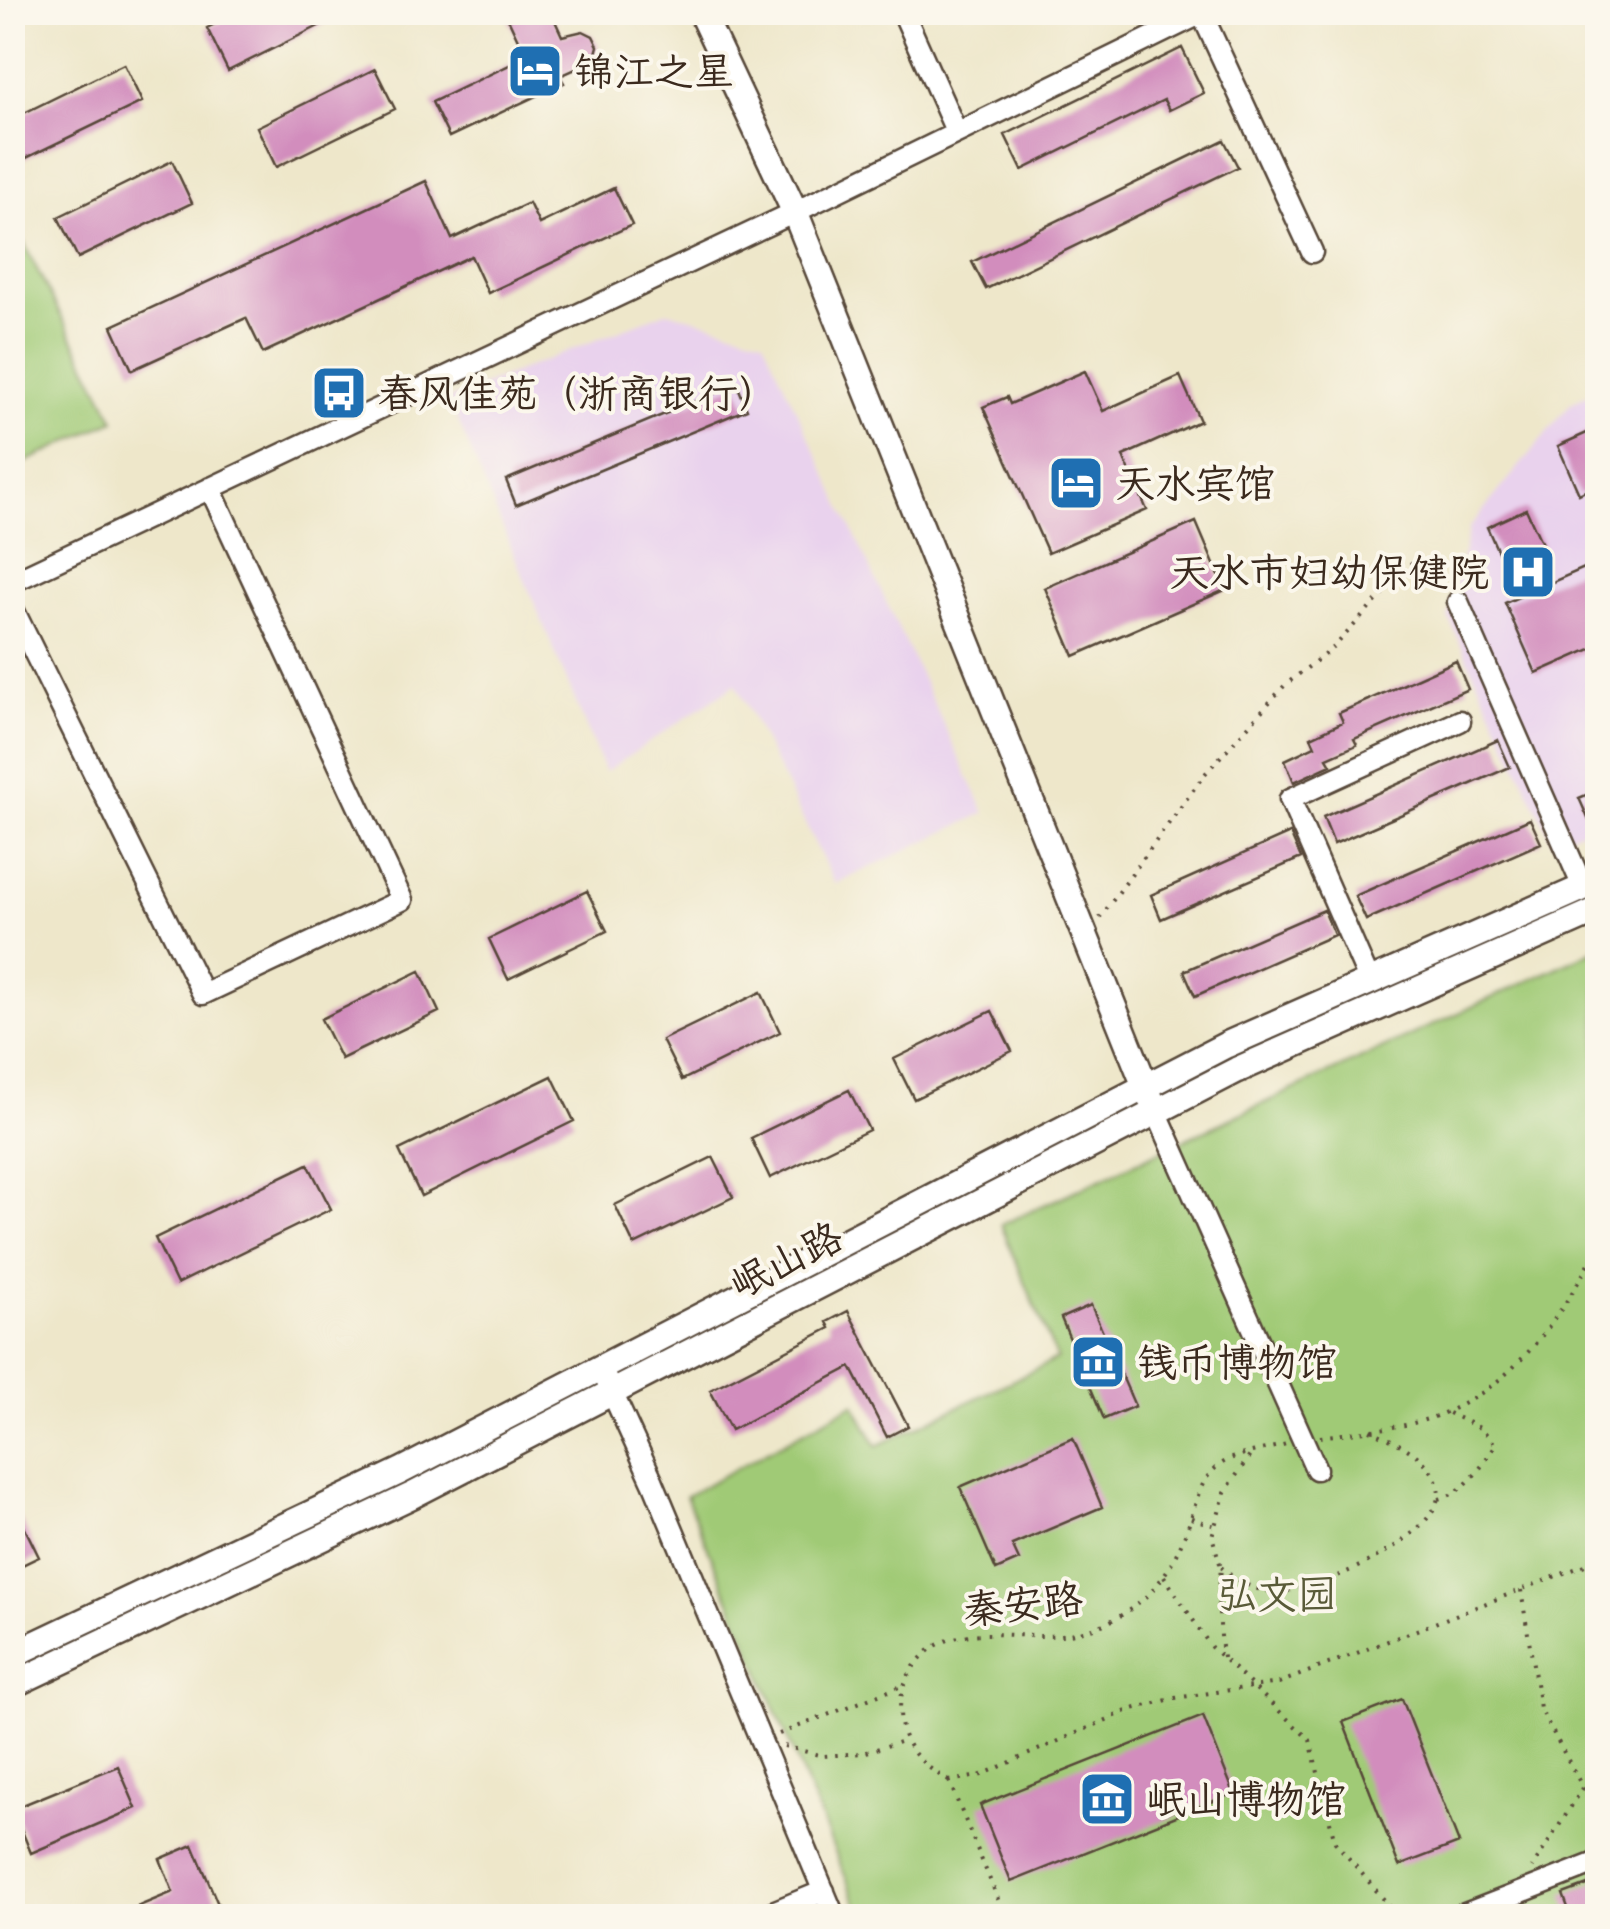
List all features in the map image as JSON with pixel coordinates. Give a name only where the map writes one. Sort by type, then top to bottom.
[{"type":"main road","points":[[701,12],[794,212],[1156,1112]]},
{"type":"main road","name":"岷山路","points":[[12,1655],[401,1471],[1226,1046],[1590,884]]},
{"type":"main road","name":"岷山路","points":[[12,1685],[413,1495],[1238,1070],[1598,910]]},
{"type":"street","points":[[903,12],[956,131]]},
{"type":"street","points":[[12,582],[794,212],[1202,13],[1312,252]]},
{"type":"street","points":[[12,608],[202,994],[402,900],[210,488]]},
{"type":"street","points":[[1458,602],[1590,884]]},
{"type":"street","points":[[1370,982],[1290,798],[1460,721]]},
{"type":"street","points":[[1156,1112],[1316,1469]]},
{"type":"street","points":[[600,1368],[834,1916]]},
{"type":"street","points":[[1460,1916],[1598,1862]]},
{"type":"street","points":[[763,1916],[824,1890]]},
{"type":"path","points":[[1085,938],[1204,775],[1285,686],[1334,647],[1418,555]]},
{"type":"path","name":"秦安路","points":[[761,1741],[904,1685],[926,1652],[950,1638],[976,1634],[1056,1636],[1093,1629],[1140,1602],[1164,1576],[1205,1478],[1221,1464],[1303,1440],[1407,1424],[1444,1411],[1494,1383],[1533,1349],[1564,1308],[1598,1247]]},
{"type":"path","points":[[1439,1499],[1452,1496],[1478,1471],[1496,1445],[1482,1430],[1444,1411]]},
{"type":"path","points":[[1221,1567],[1239,1582],[1262,1590],[1286,1592],[1322,1582],[1388,1550],[1428,1518],[1439,1499],[1438,1482],[1418,1458],[1370,1430]]},
{"type":"path","points":[[1223,1658],[1218,1603],[1221,1567],[1212,1536],[1226,1492],[1251,1454]]},
{"type":"path","points":[[1191,1518],[1215,1526]]},
{"type":"path","points":[[949,1781],[979,1776],[1129,1710],[1175,1698],[1279,1684],[1598,1560]]},
{"type":"path","points":[[1164,1576],[1211,1647],[1310,1740],[1334,1842],[1398,1916]]},
{"type":"path","points":[[1520,1590],[1540,1708],[1583,1788],[1532,1867],[1530,1889]]},
{"type":"path","points":[[904,1685],[900,1712],[906,1740],[922,1764],[949,1781],[1005,1916]]},
{"type":"path","points":[[761,1741],[822,1756],[864,1753],[906,1740]]},
{"type":"shaded area","points":[[668,311],[763,339],[985,813],[835,884],[736,684],[605,772],[449,399]]},
{"type":"shaded area","name":"天水市妇幼保健院","points":[[1597,391],[1597,823],[1553,843],[1448,617],[1469,528],[1571,403]]},
{"type":"green space","points":[[13,223],[115,420],[12,468]]},
{"type":"green space","name":"弘文园","points":[[1597,949],[1597,1916],[862,1916],[686,1496],[854,1404],[877,1446],[1057,1359],[1001,1225]]},
{"type":"building","points":[[239,12],[347,12],[228,71],[207,28]]},
{"type":"building","name":"锦江之星","points":[[505,12],[551,12],[562,36],[583,31],[593,36],[598,46],[595,57],[560,76],[564,83],[449,137],[432,102],[526,57]]},
{"type":"building","points":[[1182,48],[1204,93],[1169,110],[1164,100],[1022,170],[1005,135]]},
{"type":"building","points":[[124,64],[142,102],[22,160],[12,141],[12,119]]},
{"type":"building","points":[[375,69],[395,109],[276,167],[257,127]]},
{"type":"building","points":[[1224,140],[1238,167],[986,289],[972,262]]},
{"type":"building","points":[[172,161],[192,203],[78,258],[58,217]]},
{"type":"building","points":[[426,181],[452,239],[529,203],[539,224],[614,188],[632,225],[488,293],[471,256],[263,353],[246,318],[132,370],[112,326]]},
{"type":"building","name":"天水宾馆","points":[[1085,371],[1103,411],[1180,376],[1200,421],[1123,456],[1147,510],[1048,553],[983,407],[1007,397],[1010,404]]},
{"type":"building","points":[[737,384],[747,409],[516,505],[506,480]]},
{"type":"building","points":[[1598,428],[1598,485],[1579,494],[1558,446]]},
{"type":"building","points":[[1526,509],[1543,546],[1503,563],[1487,527]]},
{"type":"building","points":[[1196,522],[1225,590],[1074,656],[1045,588]]},
{"type":"building","points":[[1598,562],[1598,646],[1536,673],[1505,603]]},
{"type":"building","points":[[1456,661],[1468,689],[1354,739],[1357,745],[1327,758],[1331,765],[1294,782],[1285,760],[1315,746],[1311,737],[1343,722],[1339,713]]},
{"type":"building","points":[[1498,740],[1510,767],[1334,844],[1323,817]]},
{"type":"building","points":[[1598,790],[1598,841],[1579,798]]},
{"type":"building","points":[[1530,819],[1541,843],[1366,920],[1355,896]]},
{"type":"building","points":[[1290,833],[1301,858],[1161,919],[1151,895]]},
{"type":"building","points":[[587,891],[607,931],[508,979],[489,939]]},
{"type":"building","points":[[1324,910],[1334,935],[1195,996],[1184,971]]},
{"type":"building","points":[[420,971],[439,1012],[341,1059],[321,1019]]},
{"type":"building","points":[[761,992],[780,1032],[682,1080],[662,1040]]},
{"type":"building","points":[[992,1011],[1012,1051],[914,1099],[894,1059]]},
{"type":"building","points":[[552,1076],[574,1121],[421,1196],[399,1150]]},
{"type":"building","points":[[849,1090],[869,1130],[770,1178],[751,1138]]},
{"type":"building","points":[[713,1157],[733,1197],[634,1245],[615,1205]]},
{"type":"building","points":[[308,1164],[331,1209],[177,1284],[155,1238]]},
{"type":"building","name":"钱币博物馆","points":[[1091,1305],[1135,1406],[1104,1419],[1061,1318]]},
{"type":"building","points":[[848,1311],[908,1426],[887,1437],[851,1367],[731,1430],[710,1390],[830,1328],[827,1322]]},
{"type":"building","points":[[1073,1438],[1102,1507],[1012,1545],[1019,1560],[996,1570],[960,1487]]},
{"type":"building","points":[[12,1502],[39,1557],[12,1570]]},
{"type":"building","points":[[1402,1699],[1459,1843],[1399,1866],[1343,1722]]},
{"type":"building","name":"岷山博物馆","points":[[1203,1716],[1234,1793],[1011,1882],[980,1805]]},
{"type":"building","points":[[118,1766],[136,1808],[31,1853],[13,1809]]},
{"type":"building","points":[[193,1845],[223,1916],[115,1916],[173,1892],[160,1859]]},
{"type":"building","points":[[1598,1881],[1598,1916],[1571,1916],[1563,1894]]},
{"type":"place","name":"锦江之星","points":[[535,71]]},
{"type":"place","name":"春风佳苑（浙商银行）","points":[[339,393]]},
{"type":"place","name":"天水宾馆","points":[[1076,483]]},
{"type":"place","name":"天水市妇幼保健院","points":[[1528,572]]},
{"type":"place","name":"钱币博物馆","points":[[1098,1362]]},
{"type":"place","name":"岷山博物馆","points":[[1107,1799]]}]
